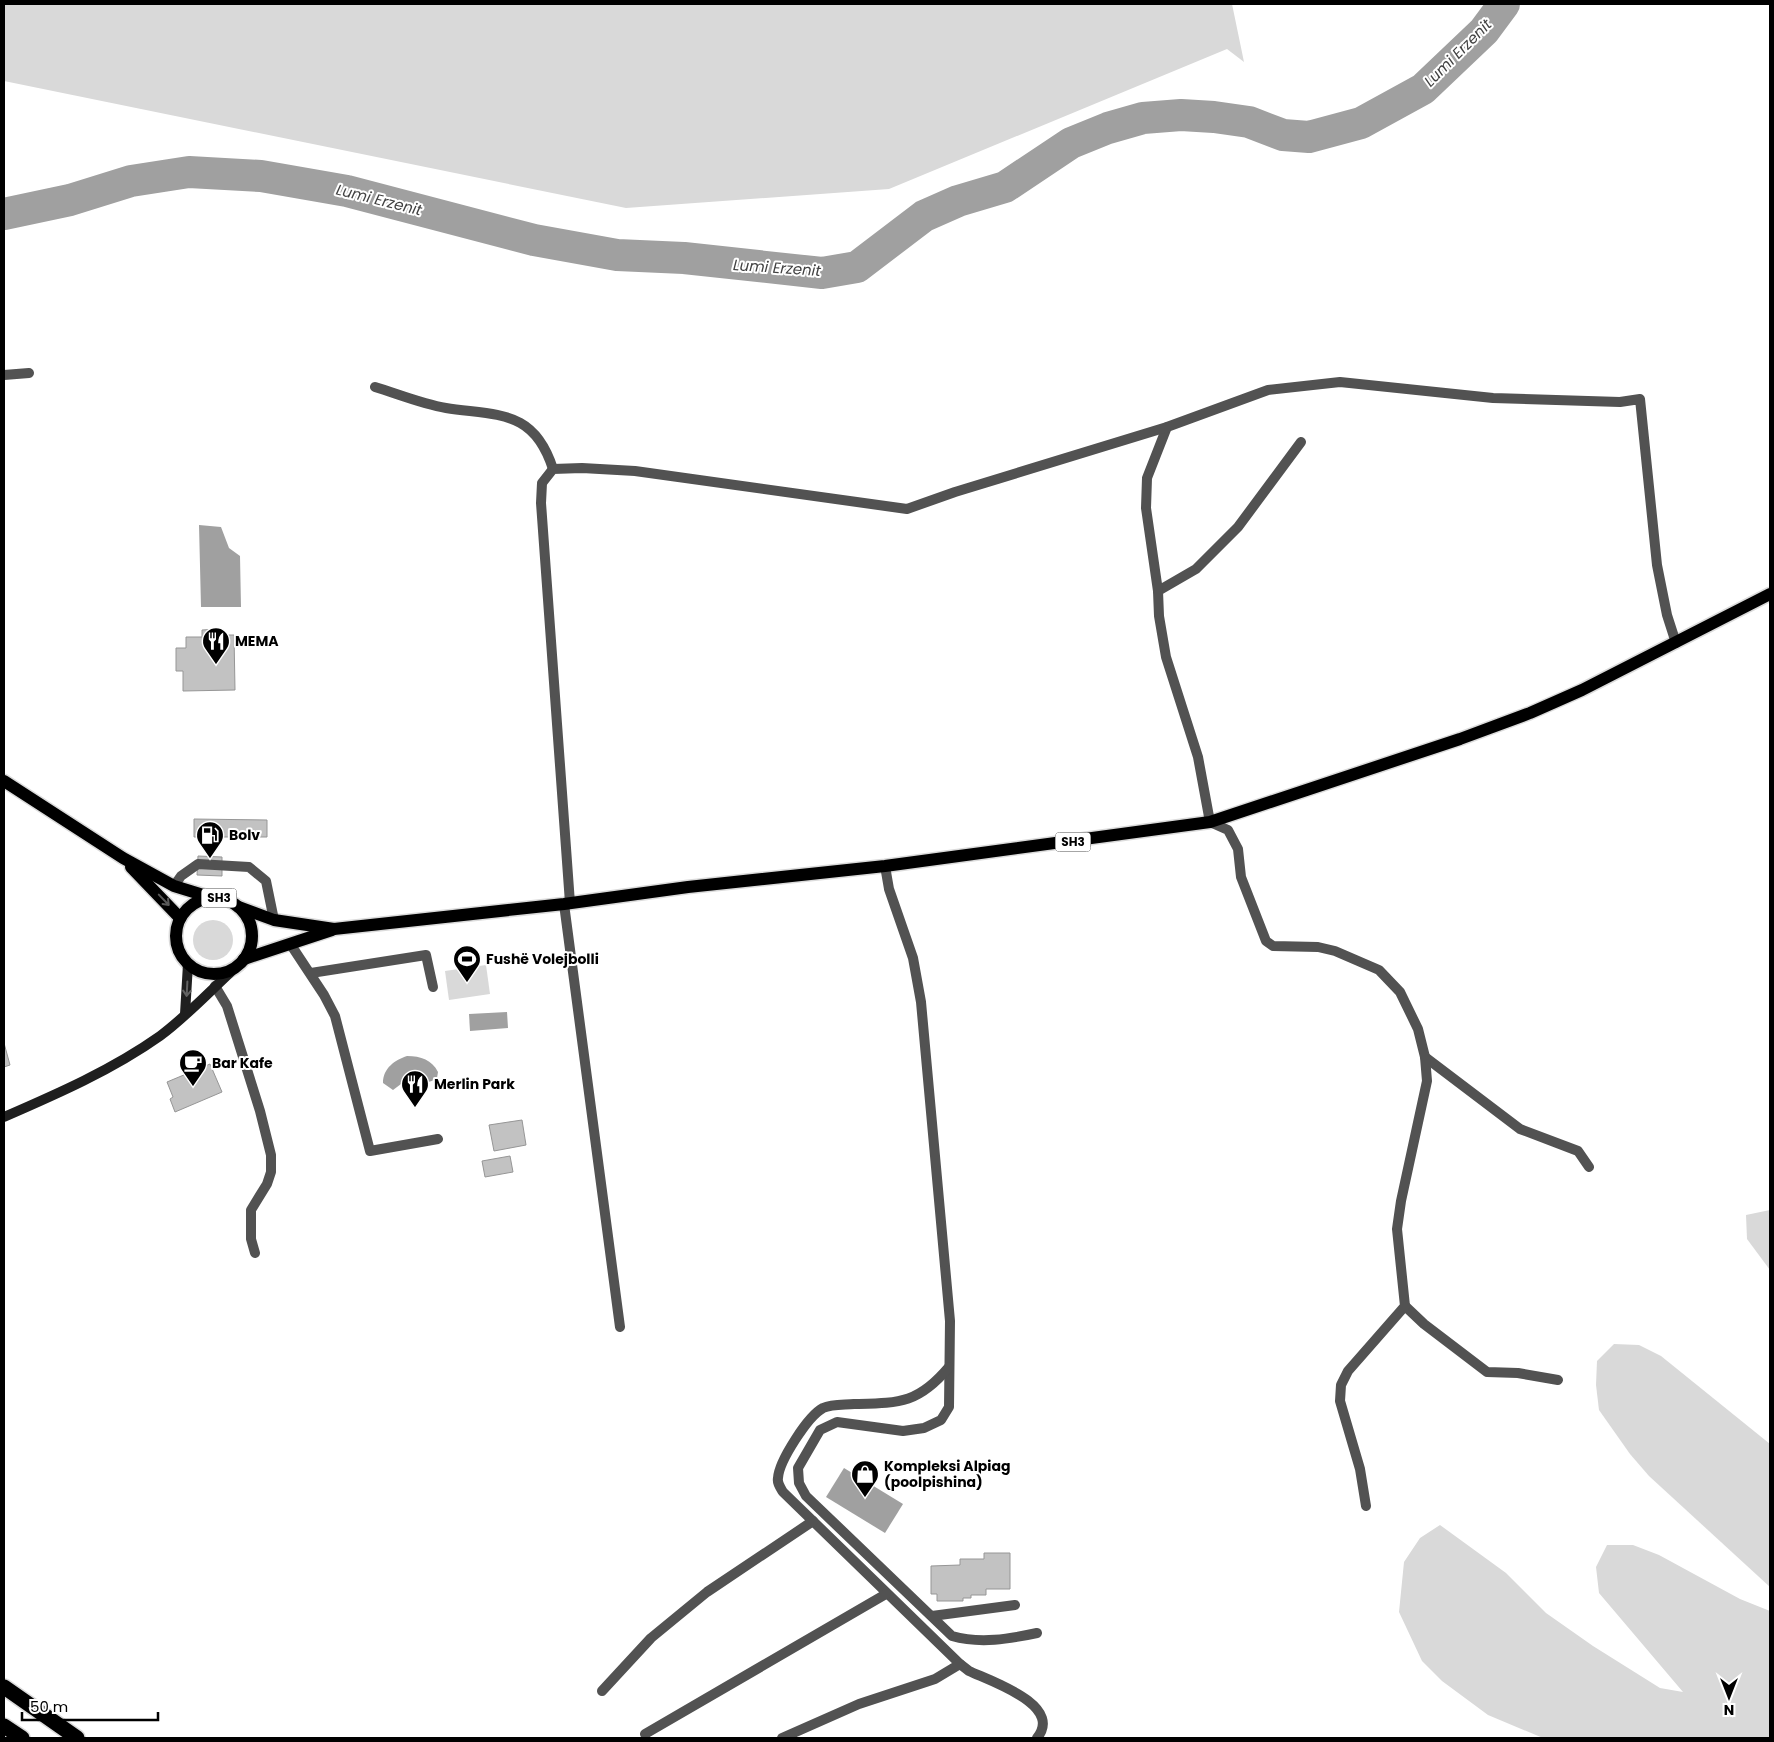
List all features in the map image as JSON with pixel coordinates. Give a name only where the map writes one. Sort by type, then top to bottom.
[{"type":"highway","points":[[4,1687],[78,1738]]},
{"type":"highway","points":[[4,1726],[22,1738]]},
{"type":"main road","name":"SH3","points":[[188,964],[203,972],[215,974],[334,929],[567,904],[688,887],[886,866],[1210,822],[1451,742],[1530,713],[1676,643],[1770,594]]},
{"type":"main road","name":"SH3","points":[[4,781],[123,858],[174,886],[213,898],[224,899],[239,907],[274,920],[334,929]]},
{"type":"main road","name":"SH3","points":[[123,858],[180,918],[196,902],[213,898]]},
{"type":"main road","name":"SH3","points":[[239,907],[249,921],[252,932],[251,944],[240,963]]},
{"type":"main road","points":[[180,918],[176,928],[177,945],[181,956],[188,964],[186,1014]]},
{"type":"main road","points":[[4,1117],[116,1064],[161,1035],[240,963]]},
{"type":"street","points":[[4,376],[29,373]]},
{"type":"street","points":[[620,1327],[567,904],[541,504],[542,483],[553,469],[582,468],[636,471],[907,509],[955,492],[1167,428],[1268,390],[1340,382],[1492,398],[1620,402],[1640,399],[1657,565],[1667,615],[1676,643]]},
{"type":"street","points":[[375,387],[445,407],[487,412],[513,419],[534,432],[547,449],[553,469]]},
{"type":"street","points":[[1167,428],[1147,478],[1146,508],[1166,657],[1198,757],[1210,822],[1228,830],[1238,849],[1241,877],[1266,942],[1273,946],[1318,947],[1335,951],[1380,970],[1400,992],[1418,1029],[1425,1057],[1427,1081],[1401,1201],[1397,1229],[1405,1306],[1487,1372],[1518,1373],[1558,1380]]},
{"type":"street","points":[[1158,591],[1196,569],[1238,527],[1301,442]]},
{"type":"street","points":[[174,886],[181,876],[198,864],[248,867],[266,881],[274,920]]},
{"type":"street","points":[[886,866],[889,889],[913,958],[922,1002],[950,1321],[948,1408],[940,1420],[924,1428],[903,1431],[837,1422],[829,1424],[820,1430],[798,1468],[799,1482],[806,1496],[952,1636],[964,1639],[990,1640],[1037,1633]]},
{"type":"street","points":[[292,944],[335,1016],[370,1151],[438,1139]]},
{"type":"street","points":[[311,973],[426,955],[433,987]]},
{"type":"street","points":[[215,986],[227,1006],[260,1111],[271,1154],[271,1172],[267,1184],[251,1210],[251,1239],[255,1253]]},
{"type":"street","points":[[1425,1057],[1520,1129],[1578,1151],[1589,1167]]},
{"type":"street","points":[[1366,1506],[1360,1469],[1340,1401],[1341,1385],[1348,1371],[1405,1306]]},
{"type":"street","points":[[949,1367],[935,1385],[908,1400],[825,1407],[808,1420],[780,1468],[778,1483],[783,1492],[960,1664],[969,1671],[1034,1705],[1041,1715],[1043,1726],[1037,1738]]},
{"type":"street","points":[[602,1691],[651,1638],[707,1592],[813,1521]]},
{"type":"street","points":[[645,1734],[886,1594]]},
{"type":"street","points":[[932,1616],[1015,1605]]},
{"type":"street","points":[[782,1738],[859,1704],[934,1679],[960,1664]]},
{"type":"shaded area","points":[[4,4],[1232,4],[1244,62],[1227,49],[889,189],[626,208],[4,81]]},
{"type":"shaded area","points":[[199,525],[221,527],[229,548],[240,556],[241,607],[201,607]]},
{"type":"shaded area","points":[[217,920],[224,923],[230,929],[233,940],[232,948],[224,957],[217,960],[209,960],[202,957],[194,948],[193,936],[196,929],[205,921]]},
{"type":"shaded area","name":"Fushë Volejbolli","points":[[486,965],[490,994],[449,1000],[445,971]]},
{"type":"shaded area","points":[[507,1012],[508,1028],[470,1031],[469,1014]]},
{"type":"shaded area","points":[[407,1056],[421,1058],[433,1064],[438,1072],[437,1078],[425,1082],[406,1076],[401,1084],[393,1090],[383,1083],[385,1073],[390,1065]]},
{"type":"shaded area","points":[[1770,1210],[1770,1270],[1747,1239],[1746,1215]]},
{"type":"shaded area","points":[[1614,1344],[1639,1345],[1661,1356],[1770,1444],[1770,1587],[1649,1476],[1630,1454],[1599,1410],[1596,1385],[1597,1361]]},
{"type":"shaded area","points":[[844,1468],[903,1504],[885,1533],[826,1497]]},
{"type":"shaded area","points":[[1440,1525],[1506,1573],[1546,1613],[1593,1646],[1660,1688],[1683,1692],[1599,1593],[1596,1567],[1607,1545],[1633,1545],[1659,1555],[1740,1599],[1770,1611],[1770,1738],[1543,1738],[1488,1715],[1442,1681],[1422,1661],[1399,1612],[1404,1562],[1420,1538]]},
{"type":"building","points":[[218,629],[218,635],[234,635],[235,690],[183,691],[183,671],[176,671],[176,648],[186,648],[186,637],[202,637],[202,630]]},
{"type":"building","points":[[194,819],[267,820],[267,837],[194,837]]},
{"type":"building","points":[[198,856],[222,857],[222,876],[197,875]]},
{"type":"building","points":[[4,1043],[10,1065],[4,1067]]},
{"type":"building","points":[[210,1064],[222,1092],[175,1112],[170,1099],[173,1097],[167,1082]]},
{"type":"building","points":[[522,1120],[526,1145],[494,1151],[489,1125]]},
{"type":"building","points":[[510,1156],[513,1172],[485,1177],[482,1161]]},
{"type":"building","points":[[984,1553],[1010,1553],[1010,1589],[986,1589],[986,1595],[971,1595],[971,1598],[963,1598],[963,1601],[937,1601],[937,1594],[931,1594],[931,1566],[960,1565],[960,1559],[984,1559]]},
{"type":"waterway","name":"Lumi Erzenit","points":[[4,214],[70,200],[131,181],[189,172],[261,176],[347,191],[534,240],[617,255],[684,258],[822,273],[857,267],[924,216],[958,201],[1005,187],[1071,143],[1108,128],[1143,118],[1181,115],[1214,117],[1249,122],[1283,135],[1309,137],[1361,123],[1423,89],[1484,31],[1504,4]]},
{"type":"place","name":"MEMA","points":[[216,665]]},
{"type":"place","name":"Bolv","points":[[210,859]]},
{"type":"place","name":"Fushë Volejbolli","points":[[467,983]]},
{"type":"place","name":"Bar Kafe","points":[[193,1087]]},
{"type":"place","name":"Merlin Park","points":[[415,1108]]},
{"type":"place","name":"Kompleksi Alpiag (poolpishina)","points":[[865,1498]]}]
